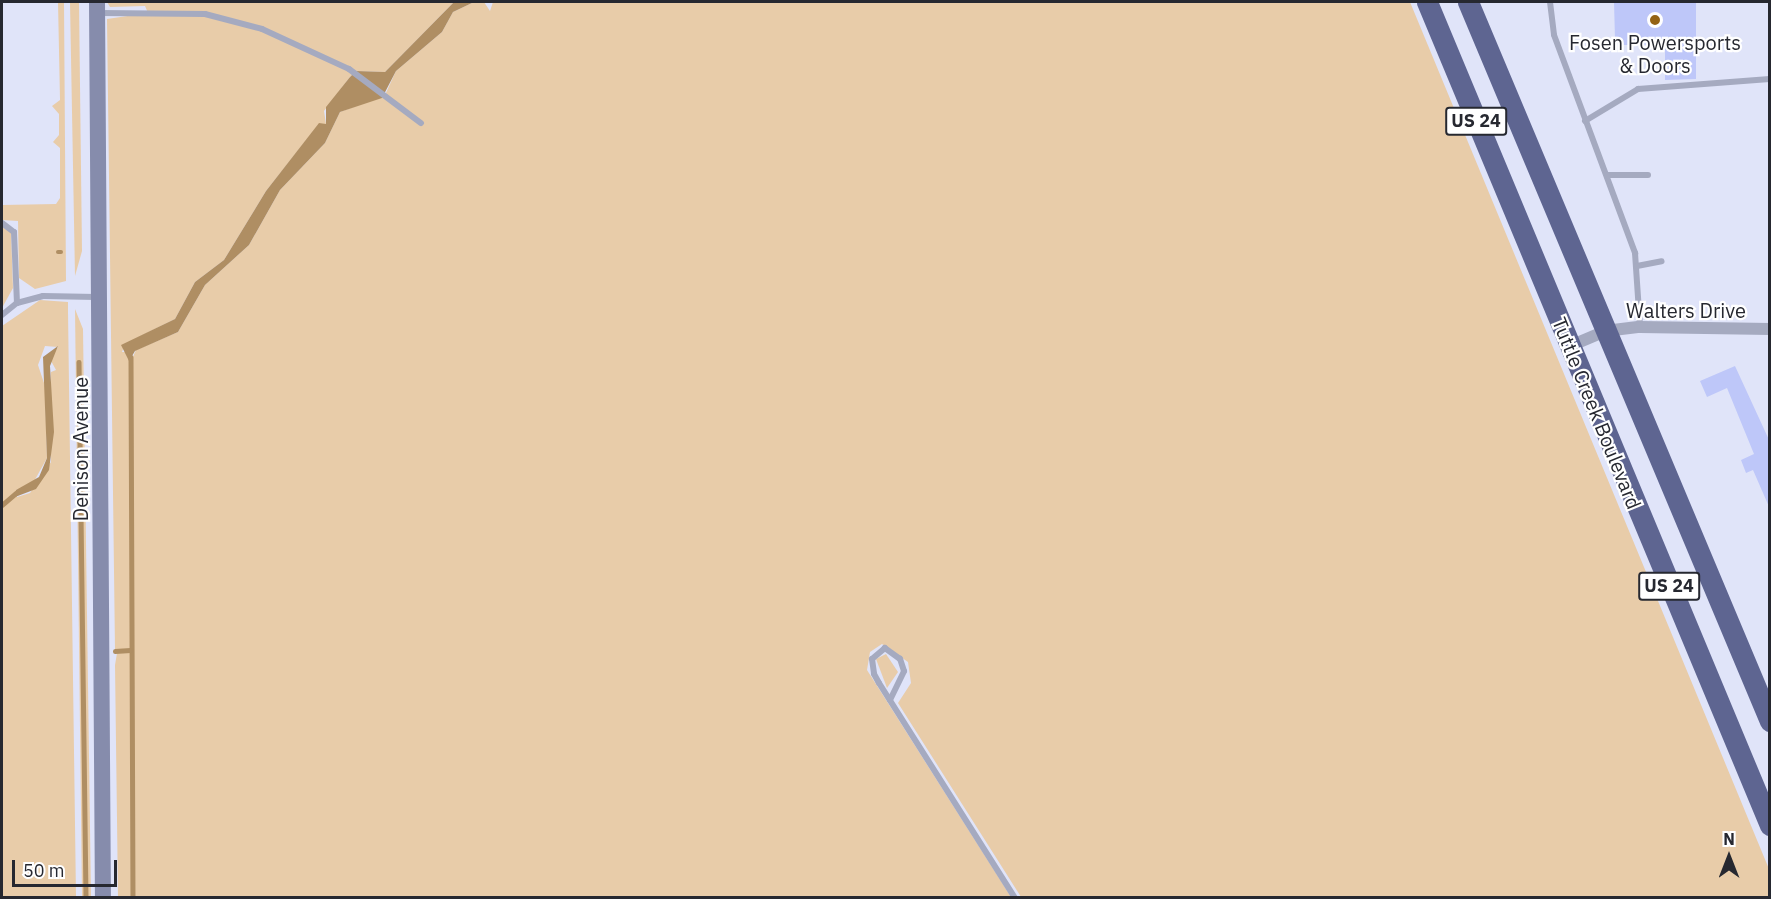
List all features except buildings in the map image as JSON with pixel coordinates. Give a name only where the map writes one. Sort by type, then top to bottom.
[{"type":"highway","name":"Tuttle Creek Boulevard","points":[[1426,2],[1770,825]]},
{"type":"highway","name":"Tuttle Creek Boulevard","points":[[1468,2],[1770,721]]},
{"type":"street","name":"Denison Avenue","points":[[97,7],[103,297],[104,897]]},
{"type":"street","name":"Walters Drive","points":[[1570,346],[1605,331],[1640,327],[1770,329]]},
{"type":"lane","points":[[1550,2],[1554,35],[1607,175],[1637,266],[1640,327]]},
{"type":"lane","points":[[97,7],[195,13],[262,29],[349,69],[421,123]]},
{"type":"lane","points":[[1585,121],[1638,89],[1770,79]]},
{"type":"lane","points":[[1607,175],[1648,175]]},
{"type":"lane","points":[[2,223],[14,232],[17,303]]},
{"type":"lane","points":[[1637,266],[1662,261]]},
{"type":"lane","points":[[2,315],[17,303],[43,296],[103,297]]},
{"type":"lane","points":[[890,699],[904,671],[900,659],[885,648],[875,653],[872,665],[890,699],[1015,897]]},
{"type":"shaded area","points":[[58,2],[64,2],[66,281],[35,289],[19,278],[18,221],[2,220],[2,205],[56,204],[60,198],[60,148],[53,142],[59,135],[59,114],[52,106],[60,100]]},
{"type":"shaded area","points":[[70,2],[79,2],[82,251],[75,276]]},
{"type":"shaded area","points":[[107,2],[454,2],[385,72],[356,71],[350,77],[324,111],[326,124],[319,124],[266,191],[224,260],[195,282],[175,319],[125,344],[122,352],[128,352],[131,361],[136,350],[178,332],[205,285],[249,245],[280,190],[325,143],[340,112],[385,95],[396,71],[442,32],[453,12],[474,2],[484,2],[490,11],[493,2],[1410,2],[1769,869],[1769,897],[1021,897],[898,703],[911,683],[908,662],[882,644],[870,652],[867,670],[1011,897],[118,897],[115,665],[117,653],[123,651],[115,650],[107,19],[148,13],[145,6],[110,7]]},
{"type":"shaded area","points":[[454,2],[474,2],[453,12],[442,32],[396,71],[382,98],[340,112],[325,143],[280,190],[249,245],[205,285],[178,332],[135,351],[129,361],[121,345],[175,319],[195,282],[224,260],[266,191],[319,123],[326,124],[326,107],[350,77],[356,71],[385,72]]},
{"type":"shaded area","points":[[2,227],[11,232],[13,288],[2,308]]},
{"type":"shaded area","points":[[40,300],[68,302],[76,897],[2,897],[2,326]],"holes":[[[45,346],[58,347],[50,359],[56,370],[51,372],[51,462],[30,493],[17,497],[16,490],[32,485],[47,458],[45,386],[38,365]]]},
{"type":"shaded area","points":[[75,309],[83,329],[91,898],[82,897]]},
{"type":"shaded area","points":[[58,346],[50,366],[54,432],[49,470],[36,489],[15,497],[16,490],[39,477],[47,458],[43,357]]},
{"type":"shaded area","points":[[886,654],[898,672],[887,688],[876,659]]},
{"type":"waterway","points":[[131,357],[133,898]]},
{"type":"waterway","points":[[79,362],[86,898]]},
{"type":"waterway","points":[[2,505],[16,493]]},
{"type":"waterway","points":[[115,651],[130,650]]},
{"type":"place","name":"Fosen Powersports & Doors","points":[[1655,20]]}]
